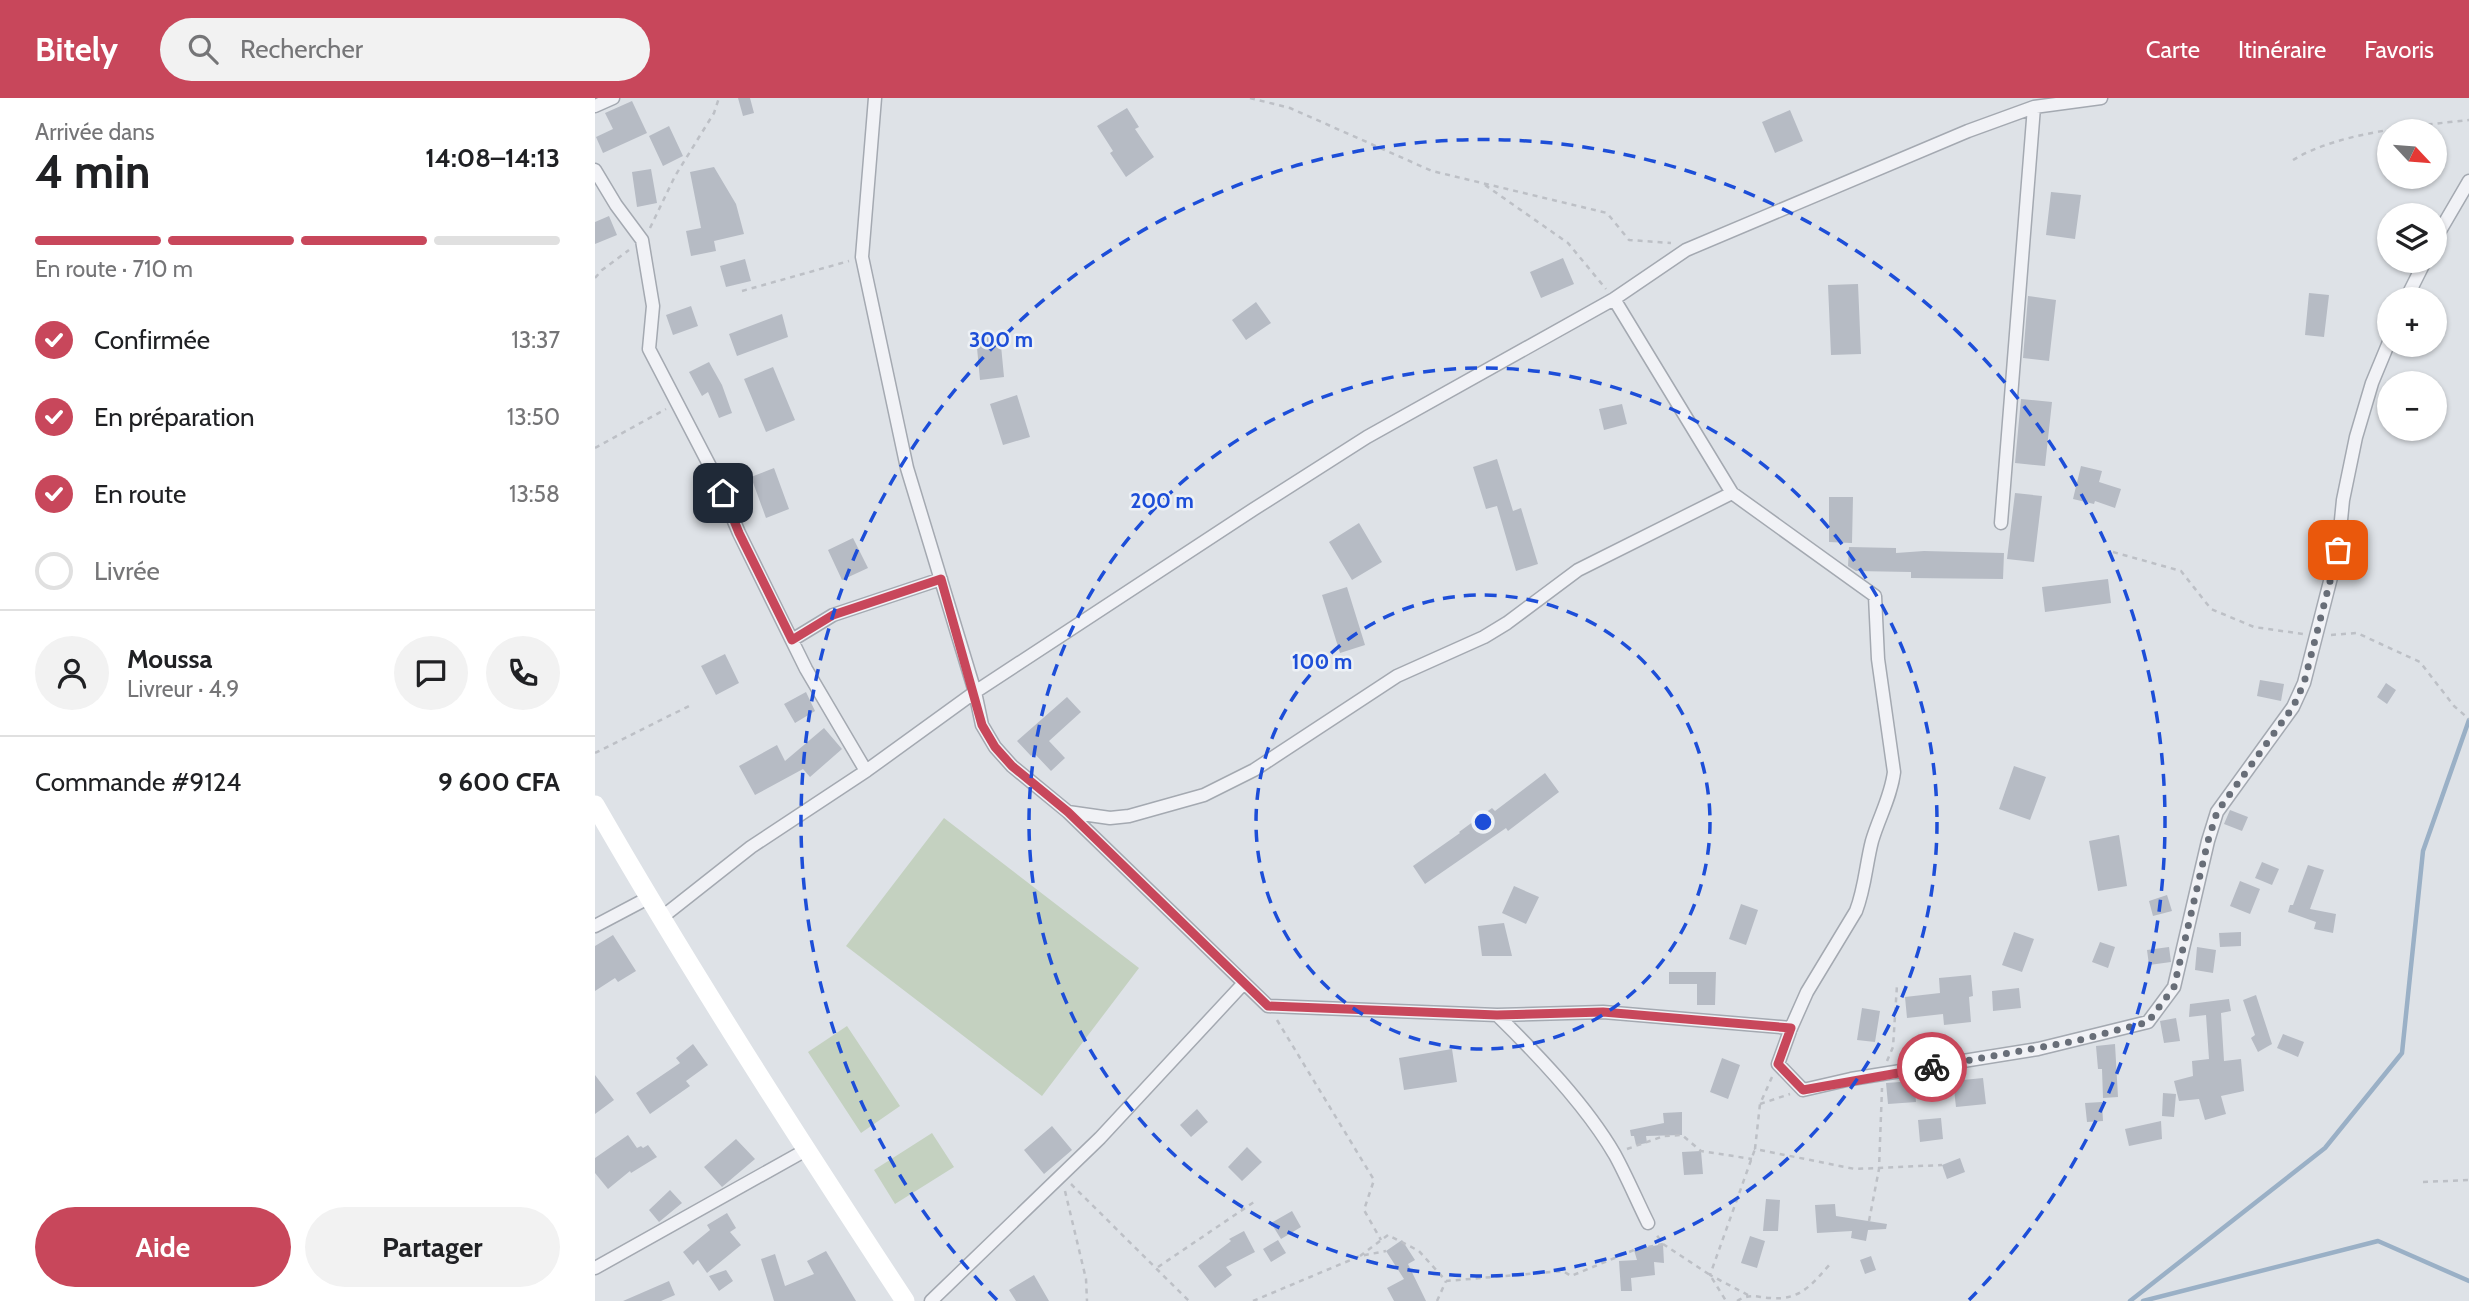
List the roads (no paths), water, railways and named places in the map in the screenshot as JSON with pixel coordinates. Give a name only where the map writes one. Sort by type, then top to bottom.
[{"type":"street","points":[[595,106],[613,98]]},
{"type":"street","points":[[875,98],[862,257],[907,468],[975,692],[982,725],[995,747],[1012,766],[1068,812],[1268,1006],[1497,1015],[1603,1012],[1791,1028]]},
{"type":"street","points":[[661,919],[751,847],[866,771],[975,692],[1367,437],[1614,299],[1686,250],[1968,131],[2034,107],[2101,98]]},
{"type":"street","points":[[2001,523],[2034,107]]},
{"type":"street","points":[[595,170],[642,240],[653,306],[649,349],[714,474],[739,533],[806,669],[866,771]]},
{"type":"street","points":[[2447,219],[2469,181]]},
{"type":"street","points":[[1614,299],[1732,493],[1875,596],[1878,659],[1894,772],[1892,789],[1873,839],[1862,897],[1807,992],[1778,1064],[1803,1090],[1882,1074],[2038,1049],[2148,1022],[2174,987],[2217,812],[2293,707],[2304,683],[2338,550],[2343,500],[2356,437],[2383,357]]},
{"type":"street","points":[[1068,812],[1110,818],[1129,816],[1204,795],[1254,770],[1397,676],[1484,637],[1578,570],[1732,493]]},
{"type":"street","points":[[792,640],[833,615],[941,579]]},
{"type":"street","points":[[595,805],[661,919],[806,1150],[905,1301]]},
{"type":"street","points":[[595,926],[648,898]]},
{"type":"street","points":[[931,1301],[1100,1139],[1244,984]]},
{"type":"street","points":[[1497,1015],[1571,1094],[1614,1154],[1648,1223]]},
{"type":"street","points":[[595,1268],[806,1150]]},
{"type":"waterway","points":[[2130,1301],[2325,1148],[2402,1053],[2423,851],[2469,720]]},
{"type":"waterway","points":[[2143,1301],[2378,1241],[2469,1281]]}]
